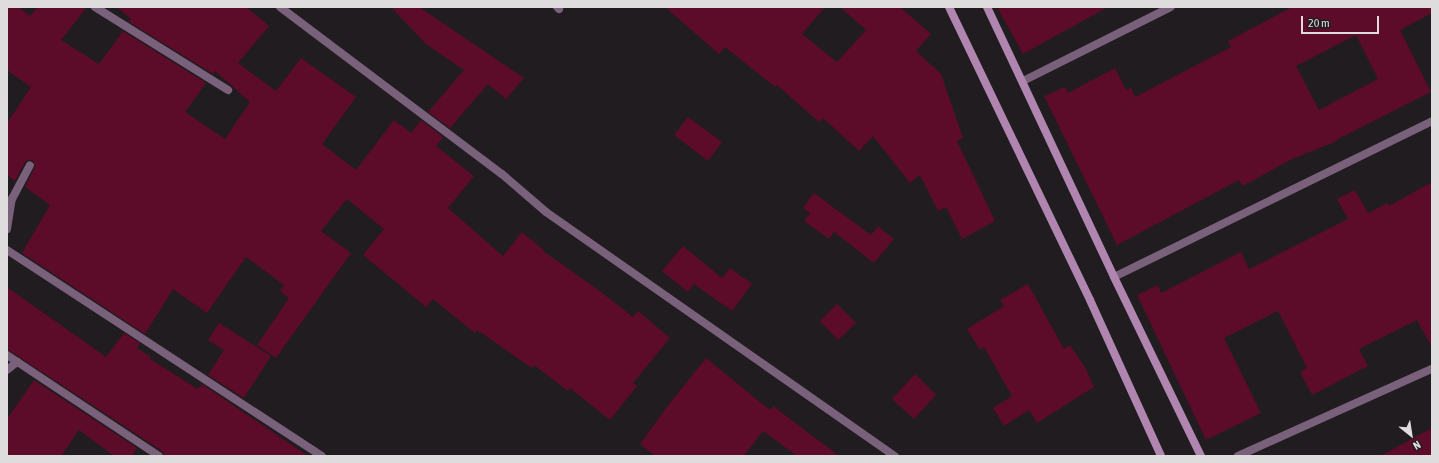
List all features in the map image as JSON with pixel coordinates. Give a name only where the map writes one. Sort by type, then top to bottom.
[{"type":"main road","points":[[949,7],[1090,300],[1161,456]]},
{"type":"main road","points":[[987,7],[1201,456]]},
{"type":"street","points":[[94,7],[228,90]]},
{"type":"street","points":[[280,7],[502,174],[546,212],[895,456]]},
{"type":"street","points":[[1023,82],[1171,7]]},
{"type":"street","points":[[1114,276],[1432,121]]},
{"type":"street","points":[[7,229],[9,198],[30,165]]},
{"type":"street","points":[[7,250],[322,456]]},
{"type":"street","points":[[7,355],[159,456]]},
{"type":"street","points":[[7,370],[17,362]]},
{"type":"street","points":[[1238,456],[1432,369]]},
{"type":"building","points":[[7,7],[19,7],[30,16],[38,7],[87,7],[61,40],[99,64],[123,31],[206,83],[185,112],[225,139],[250,102],[215,71],[213,74],[129,22],[131,19],[117,7],[246,7],[269,26],[238,63],[276,91],[301,58],[356,97],[322,144],[356,170],[394,120],[411,133],[421,120],[443,137],[436,146],[474,176],[448,208],[503,256],[522,232],[544,250],[543,251],[597,289],[633,317],[638,311],[670,338],[633,383],[637,386],[610,420],[570,388],[568,391],[534,365],[532,368],[477,330],[475,333],[433,299],[426,307],[363,255],[384,229],[347,199],[321,231],[351,253],[276,358],[257,345],[289,298],[280,291],[284,285],[246,257],[207,313],[173,289],[145,334],[22,253],[50,205],[25,187],[35,167],[33,160],[25,162],[15,181],[7,175],[7,123],[31,87],[7,70]]},
{"type":"building","points":[[391,7],[419,7],[524,78],[506,99],[488,84],[450,128],[428,112],[464,70],[426,44]]},
{"type":"building","points":[[665,7],[825,7],[802,34],[837,62],[866,30],[840,7],[900,7],[931,34],[916,51],[941,74],[963,138],[957,141],[995,221],[962,239],[946,207],[938,211],[920,175],[910,183],[873,136],[859,151],[823,118],[819,122],[777,85],[775,87],[725,47],[719,54]]},
{"type":"building","points":[[997,7],[1108,7],[1023,54]]},
{"type":"building","points":[[1292,7],[1432,7],[1432,13],[1400,30],[1431,92],[1336,140],[1337,141],[1290,160],[1243,186],[1239,180],[1117,245],[1044,96],[1065,87],[1068,93],[1115,68],[1126,90],[1131,88],[1135,97],[1231,47],[1228,41]],"holes":[[[1356,35],[1378,79],[1319,110],[1296,66]]]},
{"type":"building","points":[[688,117],[722,142],[708,161],[674,135]]},
{"type":"building","points":[[1432,182],[1432,347],[1417,320],[1359,349],[1368,366],[1312,395],[1300,372],[1307,368],[1278,311],[1224,338],[1261,413],[1206,440],[1137,295],[1158,285],[1161,293],[1241,252],[1249,269],[1348,219],[1337,199],[1355,190],[1368,213],[1388,203],[1389,206]]},
{"type":"building","points":[[814,193],[871,235],[878,226],[894,239],[874,263],[834,232],[829,239],[804,221],[810,213],[803,208]]},
{"type":"building","points":[[683,246],[722,278],[730,268],[752,284],[732,311],[694,284],[688,292],[662,271]]},
{"type":"building","points":[[1028,284],[1064,349],[1070,345],[1086,369],[1094,387],[1037,423],[1029,410],[1004,426],[993,408],[1012,396],[984,347],[980,350],[967,329],[1004,306],[1000,300]]},
{"type":"building","points":[[7,287],[106,357],[124,333],[140,343],[137,348],[151,357],[150,359],[198,389],[202,384],[308,456],[164,456],[162,451],[7,349]]},
{"type":"building","points":[[837,304],[856,323],[838,340],[820,321]]},
{"type":"building","points":[[219,323],[271,356],[244,398],[208,375],[224,350],[208,340]]},
{"type":"building","points":[[706,358],[770,410],[773,406],[839,456],[797,456],[763,431],[744,456],[655,456],[640,444],[666,408]]},
{"type":"building","points":[[915,374],[936,395],[914,419],[892,399]]},
{"type":"building","points":[[34,380],[137,448],[132,456],[114,456],[79,430],[61,456],[7,456],[7,419]]},
{"type":"building","points":[[1432,428],[1432,456],[1380,456]]}]
